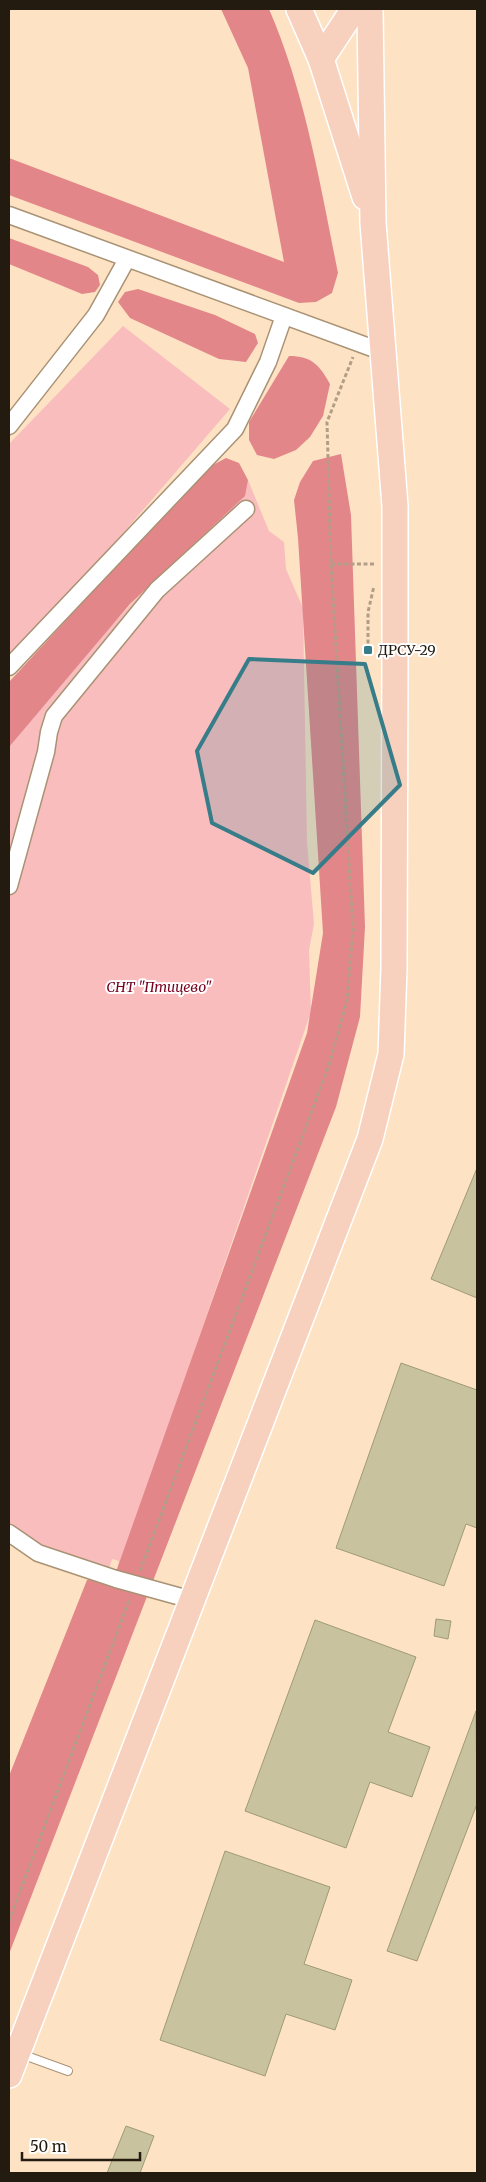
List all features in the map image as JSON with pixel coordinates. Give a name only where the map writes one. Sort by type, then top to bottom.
[{"type":"main road","points":[[299,9],[321,59],[373,223]]},
{"type":"main road","points":[[321,59],[354,9]]},
{"type":"main road","points":[[13,2064],[370,1139],[391,1054],[394,959],[395,506],[373,223],[370,9]]},
{"type":"main road","points":[[342,124],[349,132],[356,135],[362,134],[372,126]]},
{"type":"street","points":[[11,218],[383,352]]},
{"type":"street","points":[[9,426],[96,315],[127,259]]},
{"type":"street","points":[[9,667],[235,429],[268,362],[284,316]]},
{"type":"street","points":[[9,886],[54,716],[157,590],[246,509]]},
{"type":"street","points":[[9,1533],[38,1553],[192,1600]]},
{"type":"lane","points":[[13,2064],[68,2071]]},
{"type":"path","points":[[9,1921],[329,1065],[347,1000],[353,929],[331,564],[327,422],[358,343]]},
{"type":"path","points":[[377,564],[377,573]]},
{"type":"path","points":[[368,650],[368,612],[375,580]]},
{"type":"highlighted area","points":[[249,659],[365,664],[400,785],[313,873],[212,823],[197,751]]},
{"type":"green space","points":[[123,326],[230,409],[106,553],[9,655],[9,444]]},
{"type":"green space","name":"СНТ \"Птицево\"","points":[[248,480],[269,531],[284,542],[286,569],[303,608],[307,842],[314,924],[309,950],[311,1012],[116,1579],[119,1561],[112,1559],[109,1569],[38,1549],[9,1527],[9,734]]},
{"type":"shaded area","points":[[221,9],[269,9],[282,41],[302,106],[318,172],[338,273],[332,293],[316,302],[299,303],[9,195],[9,158],[284,262],[248,68]]},
{"type":"shaded area","points":[[9,238],[88,267],[98,275],[100,285],[95,292],[82,294],[9,264]]},
{"type":"shaded area","points":[[138,289],[215,315],[255,334],[258,343],[246,362],[219,359],[130,318],[118,302],[125,292]]},
{"type":"shaded area","points":[[289,356],[297,356],[314,363],[330,384],[323,416],[310,437],[296,450],[274,459],[257,455],[249,440],[249,422]]},
{"type":"shaded area","points":[[341,454],[351,515],[365,927],[360,1017],[336,1107],[9,1954],[9,1776],[87,1580],[117,1569],[307,1033],[323,933],[294,500],[300,482],[313,461]]},
{"type":"shaded area","points":[[226,458],[239,463],[248,480],[245,496],[130,604],[9,747],[9,682],[207,468]]},
{"type":"building","points":[[477,1168],[477,1298],[431,1279]]},
{"type":"building","points":[[401,1363],[477,1390],[477,1528],[466,1524],[444,1586],[336,1548]]},
{"type":"building","points":[[436,1619],[451,1621],[448,1639],[434,1636]]},
{"type":"building","points":[[315,1620],[416,1657],[388,1732],[430,1747],[412,1797],[370,1782],[346,1848],[245,1811]]},
{"type":"building","points":[[476,1711],[477,1804],[417,1961],[387,1951]]},
{"type":"building","points":[[225,1851],[330,1887],[304,1964],[352,1980],[335,2030],[286,2014],[265,2076],[160,2040]]},
{"type":"building","points":[[126,2126],[154,2136],[140,2173],[107,2173]]},
{"type":"place","name":"ДРСУ-29","points":[[368,650]]}]
